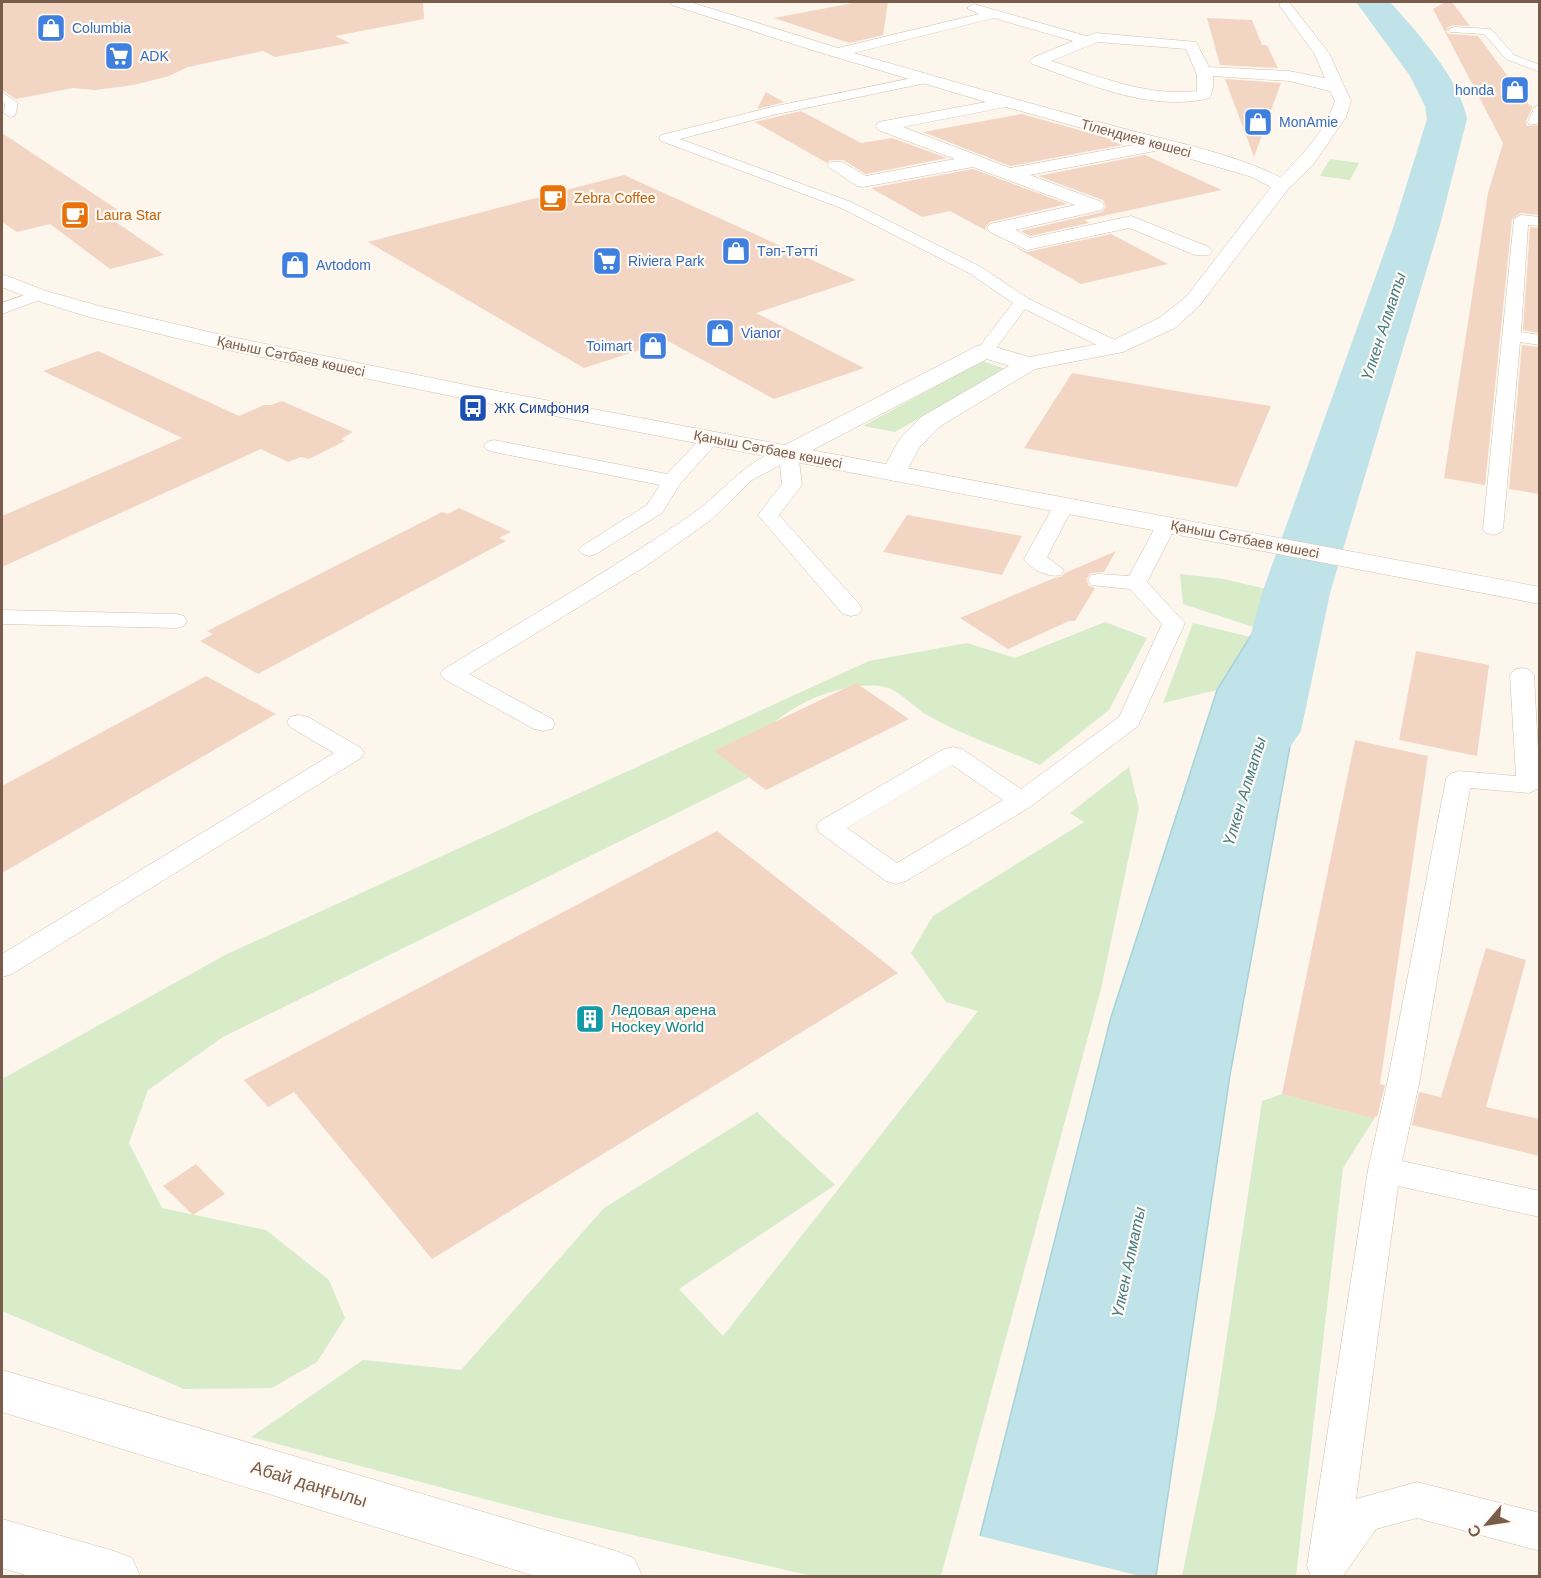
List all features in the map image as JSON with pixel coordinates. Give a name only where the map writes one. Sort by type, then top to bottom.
[{"type":"street","name":"Тілендиев көшесі","points":[[677,2],[927,80],[1200,155],[1258,173],[1282,185]]},
{"type":"street","points":[[962,4],[1088,41]]},
{"type":"street","points":[[894,473],[908,445],[930,422],[1028,364],[1115,347],[1167,323],[1193,301],[1282,185],[1307,161],[1338,117],[1343,101],[1321,52],[1286,5]]},
{"type":"street","points":[[837,53],[995,14]]},
{"type":"street","points":[[1096,37],[1191,45],[1204,70],[1206,90],[1204,95],[1192,98],[1150,94],[1037,61],[1096,37]]},
{"type":"street","points":[[1204,70],[1303,79],[1324,82],[1337,88]]},
{"type":"street","points":[[1081,94],[1110,84]]},
{"type":"street","points":[[1034,110],[1062,101]]},
{"type":"street","points":[[1008,103],[884,126],[1095,206],[1202,251]]},
{"type":"street","points":[[1008,174],[1162,144]]},
{"type":"street","points":[[908,152],[937,147]]},
{"type":"street","points":[[1152,164],[1200,155]]},
{"type":"street","points":[[857,162],[836,166],[864,182],[975,161]]},
{"type":"street","points":[[1043,186],[1076,179]]},
{"type":"street","points":[[1095,206],[997,228],[1027,244],[1131,222]]},
{"type":"street","name":"Қаныш Сәтбаев көшесі","points":[[2,280],[39,295],[222,342],[476,394],[1539,596]]},
{"type":"street","points":[[788,453],[985,351],[1028,364]]},
{"type":"street","name":"Абай даңғылы","points":[[2,1391],[616,1576]]},
{"type":"street","points":[[2,1544],[114,1576]]},
{"type":"lane","points":[[1454,30],[1487,31],[1510,57],[1539,69]]},
{"type":"lane","points":[[927,80],[776,110],[666,138],[846,205],[975,270],[1023,302],[1115,347]]},
{"type":"lane","points":[[2,96],[12,103],[10,113]]},
{"type":"lane","points":[[1534,122],[1539,108]]},
{"type":"lane","points":[[1493,528],[1521,219],[1539,222]]},
{"type":"lane","points":[[2,309],[39,295]]},
{"type":"lane","points":[[985,351],[1012,313],[1023,302]]},
{"type":"lane","points":[[1512,336],[1539,340]]},
{"type":"lane","points":[[589,550],[655,509],[672,481],[712,438]]},
{"type":"lane","points":[[494,446],[672,481]]},
{"type":"lane","points":[[543,724],[452,674],[638,561],[704,516],[745,476],[788,453],[792,484],[768,515],[851,609]]},
{"type":"lane","points":[[1053,570],[1035,559],[1064,505]]},
{"type":"lane","points":[[1136,583],[1167,524]]},
{"type":"lane","points":[[1021,801],[953,754],[829,826],[896,875],[1021,801],[1129,721],[1174,623],[1136,583],[1099,580]]},
{"type":"lane","points":[[2,617],[176,621]]},
{"type":"lane","points":[[1327,1571],[1384,1170],[1405,1072],[1459,779],[1529,785],[1522,675]]},
{"type":"lane","points":[[2,967],[352,753],[299,722]]},
{"type":"lane","points":[[1384,1170],[1539,1204]]},
{"type":"lane","points":[[1327,1571],[1364,1514],[1417,1500],[1539,1532]]},
{"type":"green space","points":[[1330,159],[1359,163],[1350,180],[1320,176]]},
{"type":"green space","points":[[982,361],[1005,369],[895,432],[863,426]]},
{"type":"green space","points":[[1180,574],[1224,579],[1266,589],[1261,619],[1256,628],[1183,604]]},
{"type":"green space","points":[[1105,622],[1147,638],[1109,710],[1040,765],[940,722],[901,695],[885,687],[847,688],[826,694],[805,702],[769,728],[757,743],[749,762],[748,778],[223,1037],[148,1090],[129,1143],[162,1208],[266,1230],[329,1280],[345,1318],[317,1362],[272,1388],[184,1389],[2,1311],[2,1079],[225,955],[869,661],[967,643],[1015,658]]},
{"type":"green space","points":[[1193,623],[1250,637],[1217,690],[1163,703]]},
{"type":"green space","points":[[1129,767],[1139,808],[1101,989],[941,1576],[812,1576],[545,1515],[251,1437],[363,1360],[461,1370],[604,1208],[757,1112],[835,1185],[679,1289],[723,1336],[978,1011],[946,1002],[911,953],[933,916],[1084,822],[1070,813]]},
{"type":"green space","points":[[1282,1094],[1374,1119],[1343,1168],[1296,1576],[1182,1576],[1216,1409],[1262,1101]]},
{"type":"water","points":[[1261,619],[1320,631],[1297,708],[1230,1075],[1156,1576],[975,1576],[980,1536],[1111,1017],[1217,690]]},
{"type":"pier","points":[[977,1535],[980,1536],[1140,1576],[972,1576]]},
{"type":"building","name":"ADK","points":[[2,2],[423,2],[424,19],[335,36],[350,43],[275,57],[263,51],[188,67],[169,76],[134,85],[95,90],[73,88],[16,99],[2,90]]},
{"type":"building","points":[[858,2],[888,2],[883,35],[849,43],[774,18]]},
{"type":"building","points":[[1445,2],[1452,2],[1470,26],[1453,25],[1447,28],[1446,32],[1478,36],[1529,105],[1533,106],[1526,121],[1527,126],[1539,125],[1539,215],[1521,213],[1512,219],[1485,485],[1444,478],[1488,193],[1503,143],[1433,9]]},
{"type":"building","points":[[1207,18],[1252,20],[1262,45],[1267,45],[1278,68],[1220,65]]},
{"type":"building","points":[[1225,79],[1281,83],[1254,157]]},
{"type":"building","points":[[766,92],[784,102],[757,109]]},
{"type":"building","points":[[801,111],[861,143],[892,138],[947,158],[866,174],[843,160],[830,160],[827,163],[755,122]]},
{"type":"building","points":[[1022,114],[1104,137],[1122,145],[1010,166],[923,132]]},
{"type":"building","points":[[2,133],[121,212],[107,216],[164,255],[110,269],[50,224],[17,232],[2,222]]},
{"type":"building","points":[[1145,155],[1222,190],[1084,220],[1089,223],[1030,236],[1021,231],[1102,212],[1106,207],[1103,200],[1038,176]]},
{"type":"building","points":[[973,169],[1067,204],[990,222],[985,228],[987,231],[950,211],[922,217],[871,188]]},
{"type":"building","name":"Riviera Park","points":[[624,175],[856,280],[756,313],[864,368],[774,399],[668,341],[584,368],[368,242]]},
{"type":"building","points":[[1530,227],[1539,228],[1539,333],[1523,330]]},
{"type":"building","points":[[1111,234],[1168,264],[1081,284],[1008,243],[1027,252]]},
{"type":"building","points":[[1522,345],[1539,347],[1539,494],[1509,489]]},
{"type":"building","points":[[98,351],[239,416],[264,405],[282,401],[353,432],[341,439],[345,441],[309,459],[301,457],[288,462],[261,449],[2,567],[2,516],[182,438],[43,371]]},
{"type":"building","points":[[1072,373],[1271,406],[1237,487],[1024,448]]},
{"type":"building","points":[[459,508],[511,532],[499,538],[506,541],[258,674],[200,641],[213,634],[207,631],[442,512],[448,514]]},
{"type":"building","points":[[907,515],[1022,536],[1002,575],[883,552]]},
{"type":"building","points":[[1116,551],[1104,572],[1091,573],[1086,579],[1089,586],[1095,588],[1075,621],[1069,621],[1008,649],[960,618],[1061,577],[1065,573]]},
{"type":"building","points":[[1416,651],[1489,665],[1477,756],[1399,740]]},
{"type":"building","points":[[206,676],[276,714],[2,873],[2,786]]},
{"type":"building","points":[[856,683],[909,719],[766,790],[714,751]]},
{"type":"building","points":[[1355,740],[1428,756],[1380,1084],[1385,1085],[1377,1117],[1375,1116],[1374,1119],[1282,1094]]},
{"type":"building","name":"Ледовая арена Hockey World","points":[[717,831],[898,973],[432,1259],[294,1092],[268,1107],[244,1080]]},
{"type":"building","points":[[1486,948],[1526,960],[1486,1107],[1539,1119],[1539,1156],[1412,1125],[1419,1092],[1441,1097]]},
{"type":"building","points":[[196,1164],[225,1194],[193,1215],[163,1186]]},
{"type":"waterway","name":"Үлкен Алматы","points":[[1263,731],[1296,593],[1417,225],[1447,119],[1445,106],[1429,76],[1397,31],[1372,2]]},
{"type":"place","name":"Columbia","points":[[51,28]]},
{"type":"place","name":"ADK","points":[[119,56]]},
{"type":"place","name":"honda","points":[[1515,90]]},
{"type":"place","name":"MonAmie","points":[[1258,122]]},
{"type":"place","name":"Zebra Coffee","points":[[553,198]]},
{"type":"place","name":"Laura Star","points":[[75,215]]},
{"type":"place","name":"Тәп-Тәтті","points":[[736,251]]},
{"type":"place","name":"Riviera Park","points":[[607,261]]},
{"type":"place","name":"Avtodom","points":[[295,265]]},
{"type":"place","name":"Vianor","points":[[720,333]]},
{"type":"place","name":"Toimart","points":[[653,346]]},
{"type":"place","name":"ЖК Симфония","points":[[473,408]]},
{"type":"place","name":"Ледовая арена Hockey World","points":[[590,1019]]}]
